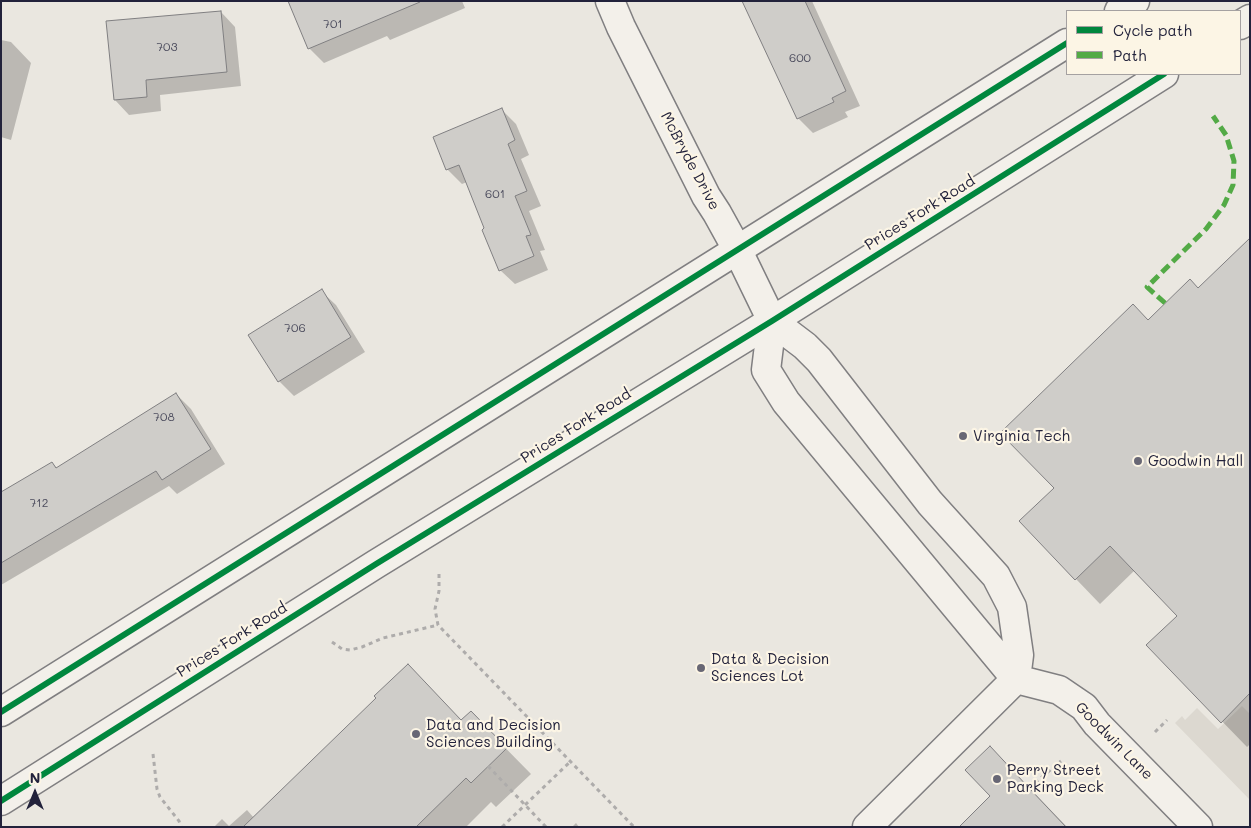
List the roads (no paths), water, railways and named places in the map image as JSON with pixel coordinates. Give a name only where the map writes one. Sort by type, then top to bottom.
[{"type":"main road","name":"McBryde Drive","points":[[610,1],[621,27],[706,196],[718,213],[772,321]]},
{"type":"main road","points":[[1121,10],[1135,1]]},
{"type":"main road","points":[[1,712],[1066,45]]},
{"type":"main road","name":"Prices Fork Road","points":[[1,801],[376,564],[772,321],[1162,75]]},
{"type":"main road","points":[[772,321],[766,370],[786,402],[1016,679]]},
{"type":"main road","points":[[772,321],[805,346],[819,360],[930,503],[996,576],[1012,606],[1019,655],[1016,679],[867,827]]},
{"type":"main road","name":"Goodwin Lane","points":[[1016,679],[1059,690],[1084,707],[1097,724],[1198,827]]},
{"type":"place","name":"Virginia Tech","points":[[963,436]]},
{"type":"place","name":"Goodwin Hall","points":[[1138,461]]},
{"type":"place","name":"Data & Decision Sciences Lot","points":[[701,668]]},
{"type":"place","name":"Data and Decision Sciences Building","points":[[416,734]]},
{"type":"place","name":"Perry Street Parking Deck","points":[[997,779]]}]
